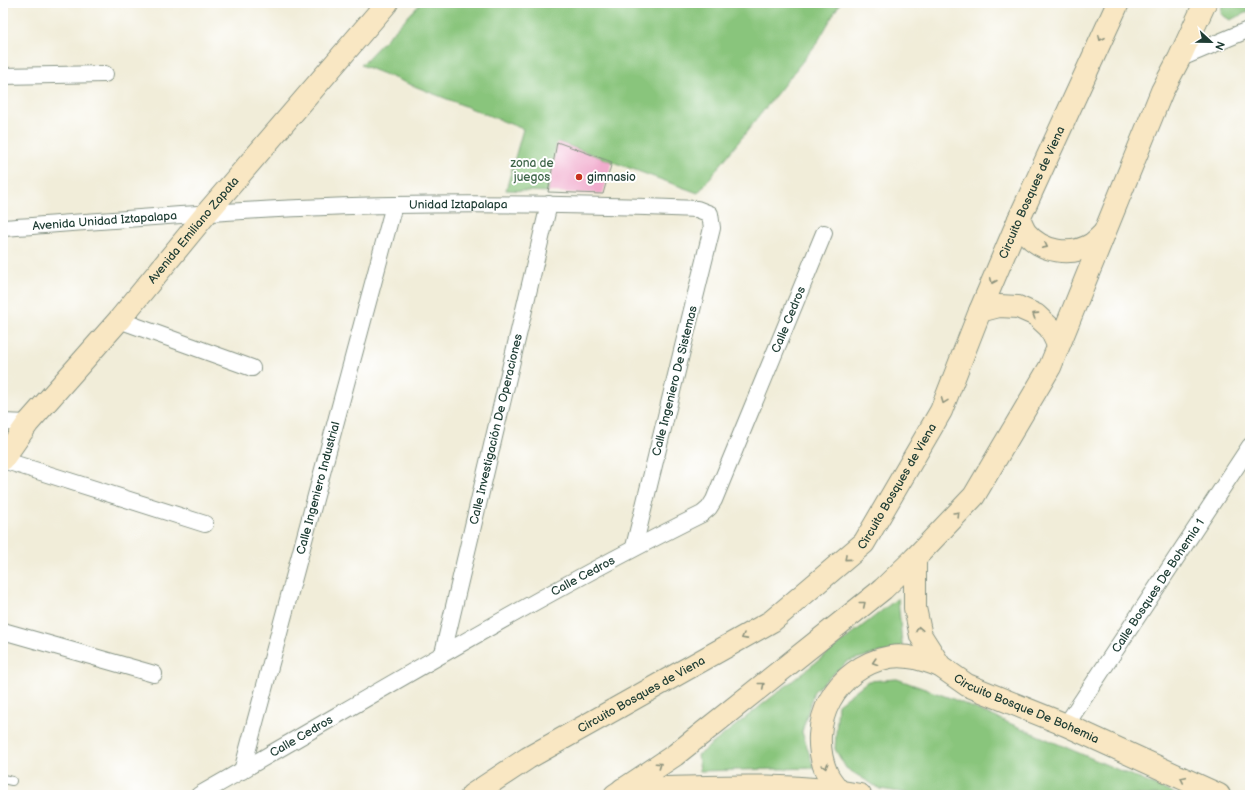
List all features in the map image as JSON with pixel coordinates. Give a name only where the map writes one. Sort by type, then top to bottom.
[{"type":"main road","name":"Avenida Emiliano Zapata","points":[[3,459],[28,424],[119,320],[206,214],[387,3]]},
{"type":"main road","name":"Circuito Bosques de Viena","points":[[472,795],[528,758],[772,621],[864,543],[941,411],[980,311],[1019,219],[1118,3]]},
{"type":"main road","points":[[619,792],[675,755],[882,589],[915,558],[974,496],[1050,367],[1162,91],[1179,59],[1205,3]]},
{"type":"main road","points":[[1019,219],[1026,232],[1037,242],[1050,249],[1065,252],[1079,250],[1093,243],[1104,233]]},
{"type":"main road","points":[[980,311],[999,306],[1018,307],[1024,309],[1036,315],[1050,328],[1058,345]]},
{"type":"main road","name":"Circuito Bosque De Bohemia","points":[[915,558],[915,608],[921,636],[940,666],[967,685],[1066,725],[1219,795]]},
{"type":"main road","points":[[849,793],[827,774],[820,750],[821,724],[829,700],[845,679],[866,664],[891,657],[916,658],[940,666]]},
{"type":"main road","points":[[619,792],[726,791],[795,788],[849,793]]},
{"type":"street","points":[[1179,59],[1250,29]]},
{"type":"street","points":[[3,76],[105,74]]},
{"type":"street","name":"Unidad Iztapalapa","points":[[206,214],[297,208],[394,205],[549,204],[697,208],[710,214]]},
{"type":"street","name":"Calle Investigación De Operaciones","points":[[443,653],[549,204]]},
{"type":"street","name":"Calle Ingeniero Industrial","points":[[242,771],[394,205]]},
{"type":"street","name":"Avenida Unidad Iztapalapa","points":[[3,228],[206,214]]},
{"type":"street","name":"Calle Ingeniero De Sistemas","points":[[634,547],[712,228],[710,214]]},
{"type":"street","name":"Calle Cedros","points":[[199,795],[443,653],[634,547],[702,514],[709,508],[712,504],[824,233]]},
{"type":"street","points":[[119,320],[252,368]]},
{"type":"street","points":[[3,422],[28,424]]},
{"type":"street","name":"Calle Bosques De Bohemia 1","points":[[1066,725],[1250,446]]},
{"type":"street","points":[[3,459],[205,524]]},
{"type":"street","points":[[3,632],[154,674]]},
{"type":"lane","points":[[3,779],[12,781]]},
{"type":"green space","name":"zona de juegos","points":[[421,3],[840,3],[817,43],[698,193],[558,142],[548,192],[506,190],[523,129],[361,65]]},
{"type":"green space","points":[[1222,3],[1250,3],[1250,11],[1230,20],[1221,14]]},
{"type":"green space","points":[[898,598],[903,654],[882,652],[848,661],[814,691],[802,732],[814,768],[700,771],[698,755]]},
{"type":"green space","points":[[897,679],[953,699],[1177,795],[920,795],[880,789],[846,768],[835,749],[838,704],[868,681]]},
{"type":"building","name":"gimnasio","points":[[557,142],[612,162],[603,194],[548,192]]},
{"type":"place","name":"gimnasio","points":[[579,177]]}]
